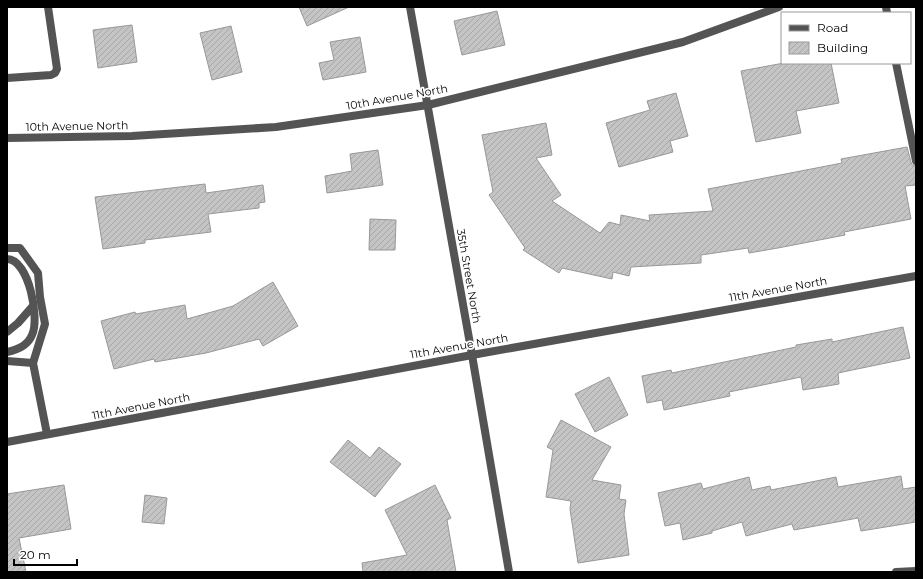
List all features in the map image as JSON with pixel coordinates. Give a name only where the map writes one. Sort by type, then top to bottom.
[{"type":"street","points":[[7,78],[51,76],[56,73],[57,69],[48,7]]},
{"type":"street","name":"35th Street North","points":[[410,7],[509,572]]},
{"type":"street","name":"10th Avenue North","points":[[7,138],[132,136],[276,127],[428,105],[683,42],[779,7]]},
{"type":"street","points":[[896,64],[916,161]]},
{"type":"street","points":[[7,247],[20,248],[38,273],[40,297],[45,324],[33,363],[47,434]]},
{"type":"street","points":[[7,258],[16,263],[26,275],[35,317],[35,328],[32,336],[21,347],[7,352]]},
{"type":"street","name":"11th Avenue North","points":[[7,442],[472,355],[916,276]]},
{"type":"street","points":[[7,332],[18,323],[33,306]]},
{"type":"street","points":[[7,361],[33,363]]},
{"type":"street","points":[[896,572],[916,571]]},
{"type":"building","points":[[299,7],[349,7],[307,26]]},
{"type":"building","points":[[497,11],[505,45],[462,55],[454,21]]},
{"type":"building","points":[[132,25],[137,62],[98,68],[93,30]]},
{"type":"building","points":[[231,26],[242,72],[212,80],[200,33]]},
{"type":"building","points":[[360,37],[366,72],[323,80],[319,63],[334,60],[330,42]]},
{"type":"building","points":[[781,64],[831,64],[839,103],[796,111],[801,133],[756,142],[741,71]]},
{"type":"building","points":[[676,93],[688,136],[670,141],[673,152],[619,167],[606,123],[650,110],[647,101]]},
{"type":"building","points":[[546,123],[552,155],[536,158],[561,195],[552,201],[600,233],[609,222],[620,225],[621,215],[650,221],[649,215],[713,211],[708,189],[842,163],[841,159],[907,147],[912,165],[916,166],[916,185],[905,186],[911,219],[844,232],[845,235],[749,253],[748,248],[701,255],[701,263],[631,267],[629,276],[613,272],[612,279],[562,268],[559,273],[523,250],[525,248],[489,195],[493,192],[482,135]]},
{"type":"building","points":[[378,150],[383,185],[327,193],[325,176],[352,171],[350,154]]},
{"type":"building","points":[[205,184],[206,193],[263,185],[265,202],[259,203],[259,208],[208,214],[211,232],[145,240],[145,243],[103,249],[95,197]]},
{"type":"building","points":[[370,219],[396,220],[395,250],[369,250]]},
{"type":"building","points":[[273,282],[298,326],[263,346],[259,339],[206,353],[155,362],[154,359],[114,369],[101,321],[135,312],[136,314],[185,305],[187,319],[233,306]]},
{"type":"building","points":[[903,327],[910,358],[838,373],[839,384],[803,390],[801,377],[729,392],[730,396],[664,410],[662,400],[647,403],[642,376],[671,370],[672,373],[796,347],[796,345],[832,339],[832,342]]},
{"type":"building","points":[[609,377],[628,415],[595,432],[575,394]]},
{"type":"building","points":[[561,420],[611,447],[592,480],[621,485],[619,499],[626,500],[624,514],[629,555],[578,563],[570,509],[571,501],[546,497],[553,450],[547,447]]},
{"type":"building","points":[[348,440],[370,458],[379,447],[401,464],[375,497],[330,462]]},
{"type":"building","points":[[901,476],[903,489],[916,487],[916,522],[861,531],[858,518],[794,530],[792,524],[746,536],[742,522],[712,531],[712,533],[683,540],[680,523],[665,526],[658,493],[701,483],[703,489],[749,477],[752,490],[770,486],[771,490],[836,477],[838,487]]},
{"type":"building","points":[[64,485],[71,529],[19,538],[26,572],[7,572],[7,494]]},
{"type":"building","points":[[435,485],[451,518],[447,520],[456,572],[363,572],[362,563],[407,555],[385,510]]},
{"type":"building","points":[[145,495],[167,498],[164,524],[142,522]]}]
